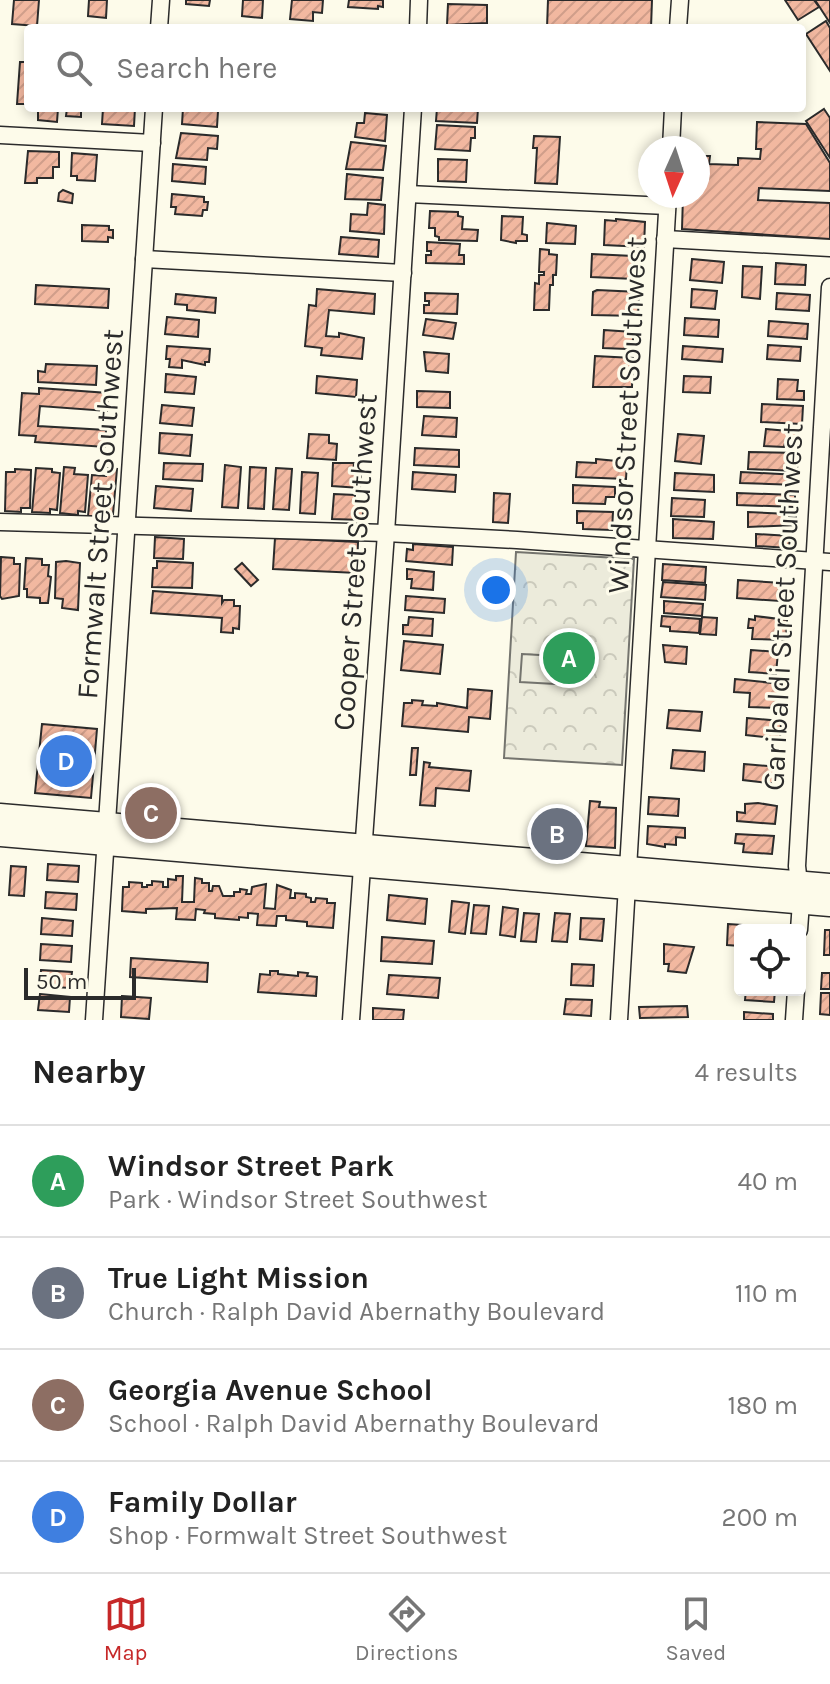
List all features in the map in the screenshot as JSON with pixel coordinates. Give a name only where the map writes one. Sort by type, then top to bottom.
[{"type":"main road","points":[[0,815],[107,834],[628,879],[800,892],[830,885]]},
{"type":"main road","points":[[0,835],[107,834]]},
{"type":"main road","points":[[800,892],[830,905]]},
{"type":"street","points":[[159,24],[161,0]]},
{"type":"street","points":[[418,24],[419,0]]},
{"type":"street","points":[[678,24],[680,0]]},
{"type":"street","name":"Formwalt Street Southwest","points":[[94,1020],[154,112]]},
{"type":"street","name":"Cooper Street Southwest","points":[[351,1020],[413,112]]},
{"type":"street","points":[[672,136],[673,112]]},
{"type":"street","points":[[0,135],[152,143]]},
{"type":"street","points":[[408,194],[638,200]]},
{"type":"street","name":"Windsor Street Southwest","points":[[619,1020],[667,208]]},
{"type":"street","points":[[665,239],[830,248]]},
{"type":"street","points":[[144,259],[403,273]]},
{"type":"street","name":"Garibaldi Street Southwest","points":[[799,924],[797,866],[830,287]]},
{"type":"street","points":[[0,522],[386,533],[830,562]]},
{"type":"street","points":[[794,1020],[796,996]]},
{"type":"green space","points":[[516,552],[634,559],[622,765],[504,758]]},
{"type":"green space","points":[[522,654],[575,657],[573,685],[520,682]]},
{"type":"building","points":[[14,0],[39,0],[37,24],[12,24]]},
{"type":"building","points":[[89,0],[107,0],[106,18],[88,16]]},
{"type":"building","points":[[186,0],[210,0],[209,6],[186,4]]},
{"type":"building","points":[[243,0],[263,0],[262,18],[242,16]]},
{"type":"building","points":[[292,0],[323,0],[322,13],[313,12],[313,21],[290,19]]},
{"type":"building","points":[[349,0],[383,0],[383,7],[348,7]]},
{"type":"building","points":[[548,0],[652,0],[651,24],[547,24]]},
{"type":"building","points":[[785,0],[814,0],[819,7],[798,20]]},
{"type":"building","points":[[815,0],[830,0],[830,23]]},
{"type":"building","points":[[448,4],[487,5],[487,23],[447,24]]},
{"type":"building","points":[[826,21],[830,28],[830,71],[806,34]]},
{"type":"building","points":[[20,62],[24,62],[24,104],[17,104]]},
{"type":"building","points":[[824,109],[830,118],[830,158],[806,121]]},
{"type":"building","points":[[38,112],[58,112],[57,122],[38,120]]},
{"type":"building","points":[[66,112],[81,112],[81,117],[66,116]]},
{"type":"building","points":[[103,112],[135,112],[134,126],[102,124]]},
{"type":"building","points":[[183,112],[218,112],[217,127],[182,124]]},
{"type":"building","points":[[437,112],[478,112],[477,123],[436,121]]},
{"type":"building","points":[[365,113],[387,115],[385,141],[355,137],[357,123],[364,123]]},
{"type":"building","points":[[757,122],[806,124],[830,163],[830,191],[759,188],[758,200],[830,203],[830,239],[682,229],[683,208],[710,208],[710,164],[738,165],[738,158],[760,159],[761,149],[756,149]]},
{"type":"building","points":[[437,125],[475,127],[470,151],[435,149]]},
{"type":"building","points":[[181,133],[218,136],[217,149],[208,148],[207,160],[176,158]]},
{"type":"building","points":[[534,136],[560,137],[557,184],[535,183],[537,148],[533,148]]},
{"type":"building","points":[[351,142],[386,146],[383,170],[346,169]]},
{"type":"building","points":[[28,151],[59,152],[59,167],[53,167],[53,178],[37,178],[37,183],[25,183]]},
{"type":"building","points":[[72,153],[97,155],[95,181],[77,180],[77,176],[71,176]]},
{"type":"building","points":[[438,159],[467,160],[466,182],[438,181]]},
{"type":"building","points":[[173,164],[206,167],[205,184],[172,181]]},
{"type":"building","points":[[347,174],[383,178],[381,200],[345,199]]},
{"type":"building","points":[[63,190],[73,194],[72,203],[58,201],[59,193]]},
{"type":"building","points":[[172,194],[204,197],[204,202],[208,202],[207,210],[203,210],[202,216],[175,214],[176,207],[171,207]]},
{"type":"building","points":[[368,203],[385,205],[384,234],[350,231],[351,214],[367,215]]},
{"type":"building","points":[[430,211],[458,212],[458,216],[463,217],[462,229],[478,230],[477,241],[439,240],[435,236],[435,228],[429,228]]},
{"type":"building","points":[[502,216],[523,217],[522,234],[527,235],[527,241],[516,243],[501,240]]},
{"type":"building","points":[[605,220],[645,222],[644,247],[604,245]]},
{"type":"building","points":[[547,223],[576,226],[575,244],[546,243]]},
{"type":"building","points":[[82,225],[109,226],[109,230],[113,230],[113,238],[108,237],[108,242],[82,241]]},
{"type":"building","points":[[341,237],[379,240],[378,257],[339,254]]},
{"type":"building","points":[[427,242],[460,244],[459,255],[464,255],[464,264],[426,263],[426,255],[431,255],[431,251],[427,251]]},
{"type":"building","points":[[540,249],[557,255],[556,275],[553,275],[553,285],[550,285],[549,310],[534,310],[535,283],[539,284],[539,275],[544,275],[544,272],[539,272]]},
{"type":"building","points":[[592,254],[633,256],[634,279],[591,277]]},
{"type":"building","points":[[692,259],[724,262],[722,283],[690,280]]},
{"type":"building","points":[[776,263],[806,265],[805,285],[775,284]]},
{"type":"building","points":[[743,266],[762,267],[760,299],[742,297]]},
{"type":"building","points":[[36,285],[109,289],[108,308],[35,304]]},
{"type":"building","points":[[317,289],[375,294],[374,314],[329,310],[326,336],[339,337],[339,333],[364,338],[362,359],[321,355],[322,348],[305,346],[309,305],[316,306]]},
{"type":"building","points":[[692,289],[717,291],[715,309],[691,307]]},
{"type":"building","points":[[593,292],[639,292],[638,316],[592,315]]},
{"type":"building","points":[[425,293],[458,294],[457,314],[424,313],[424,305],[429,305],[429,301],[425,301]]},
{"type":"building","points":[[777,293],[810,295],[809,311],[776,309]]},
{"type":"building","points":[[176,294],[216,298],[215,313],[187,310],[187,305],[175,304]]},
{"type":"building","points":[[167,317],[199,320],[198,337],[165,334]]},
{"type":"building","points":[[685,318],[719,320],[718,337],[684,335]]},
{"type":"building","points":[[426,319],[456,323],[453,339],[423,335]]},
{"type":"building","points":[[769,321],[808,324],[807,339],[768,336]]},
{"type":"building","points":[[604,330],[633,332],[633,345],[628,345],[627,349],[603,348]]},
{"type":"building","points":[[768,345],[801,347],[800,361],[767,359]]},
{"type":"building","points":[[167,346],[210,349],[209,362],[205,365],[182,360],[182,368],[169,367]]},
{"type":"building","points":[[683,346],[723,349],[722,362],[682,359]]},
{"type":"building","points":[[424,352],[449,354],[448,373],[426,371]]},
{"type":"building","points":[[595,356],[633,358],[632,387],[593,387]]},
{"type":"building","points":[[46,364],[97,366],[96,385],[38,382],[38,371],[45,372]]},
{"type":"building","points":[[166,374],[196,377],[194,394],[165,392]]},
{"type":"building","points":[[317,376],[357,380],[356,397],[316,393]]},
{"type":"building","points":[[684,376],[711,377],[710,393],[683,392]]},
{"type":"building","points":[[778,379],[798,380],[797,391],[804,391],[804,400],[777,399]]},
{"type":"building","points":[[39,388],[108,393],[107,411],[40,406],[38,426],[106,430],[105,447],[35,442],[36,436],[19,435],[22,393],[39,394]]},
{"type":"building","points":[[417,391],[450,392],[450,408],[417,407]]},
{"type":"building","points":[[762,404],[803,406],[802,424],[761,422]]},
{"type":"building","points":[[162,405],[194,408],[192,426],[160,423]]},
{"type":"building","points":[[424,416],[457,418],[456,437],[422,435]]},
{"type":"building","points":[[766,429],[799,432],[798,444],[764,446]]},
{"type":"building","points":[[160,433],[192,435],[190,456],[159,453]]},
{"type":"building","points":[[309,434],[329,435],[329,443],[337,444],[336,460],[307,458]]},
{"type":"building","points":[[678,434],[704,436],[701,464],[675,461]]},
{"type":"building","points":[[415,448],[459,450],[459,467],[414,465]]},
{"type":"building","points":[[749,452],[798,453],[797,471],[748,469]]},
{"type":"building","points":[[596,459],[627,462],[626,479],[576,477],[577,462],[596,463]]},
{"type":"building","points":[[164,463],[203,464],[202,481],[163,479]]},
{"type":"building","points":[[333,463],[354,463],[353,471],[361,472],[360,488],[332,486]]},
{"type":"building","points":[[225,465],[241,467],[238,508],[222,507]]},
{"type":"building","points":[[64,467],[75,468],[74,474],[88,475],[85,512],[78,511],[78,515],[60,513]]},
{"type":"building","points":[[250,467],[266,468],[264,509],[248,508]]},
{"type":"building","points":[[36,468],[60,473],[57,510],[50,509],[50,513],[32,512]]},
{"type":"building","points":[[107,468],[117,469],[113,514],[106,513],[106,517],[88,516],[92,475],[106,476]]},
{"type":"building","points":[[276,468],[292,469],[289,510],[273,509]]},
{"type":"building","points":[[15,469],[31,470],[30,508],[21,508],[21,512],[5,511],[6,472],[15,472]]},
{"type":"building","points":[[302,472],[318,473],[315,514],[300,513]]},
{"type":"building","points":[[413,472],[456,475],[455,492],[412,489]]},
{"type":"building","points":[[741,472],[798,475],[797,485],[740,483]]},
{"type":"building","points":[[675,473],[714,475],[714,492],[674,490]]},
{"type":"building","points":[[573,485],[615,487],[615,497],[606,497],[605,504],[573,503]]},
{"type":"building","points":[[156,486],[193,489],[191,511],[154,508]]},
{"type":"building","points":[[494,493],[510,494],[508,523],[493,522]]},
{"type":"building","points":[[737,493],[795,495],[795,507],[737,505]]},
{"type":"building","points":[[334,494],[355,495],[355,503],[363,504],[363,520],[332,519]]},
{"type":"building","points":[[672,498],[705,500],[704,517],[671,516]]},
{"type":"building","points":[[577,511],[613,512],[612,530],[583,529],[583,523],[577,523]]},
{"type":"building","points":[[748,512],[789,514],[789,517],[796,517],[796,525],[748,527]]},
{"type":"building","points":[[673,519],[714,522],[713,539],[673,538]]},
{"type":"building","points":[[756,534],[790,536],[789,548],[756,546]]},
{"type":"building","points":[[155,537],[184,539],[183,559],[154,558]]},
{"type":"building","points":[[275,538],[358,542],[357,573],[273,569]]},
{"type":"building","points":[[413,544],[453,547],[452,565],[406,561],[407,549],[413,550]]},
{"type":"building","points":[[1,557],[14,558],[14,564],[20,564],[19,596],[2,599],[0,596]]},
{"type":"building","points":[[26,558],[42,559],[42,565],[49,565],[48,603],[40,603],[40,598],[27,597],[27,589],[24,589]]},
{"type":"building","points":[[157,561],[193,563],[192,588],[152,587],[153,568],[157,568]]},
{"type":"building","points":[[56,562],[80,563],[78,610],[62,608],[63,599],[55,598]]},
{"type":"building","points":[[242,563],[258,580],[251,586],[235,569]]},
{"type":"building","points":[[663,564],[706,567],[705,583],[662,580]]},
{"type":"building","points":[[407,569],[434,572],[433,590],[411,588],[412,579],[407,579]]},
{"type":"building","points":[[738,580],[782,583],[780,601],[737,598]]},
{"type":"building","points":[[663,582],[706,585],[705,600],[661,597]]},
{"type":"building","points":[[153,591],[222,596],[222,603],[224,600],[234,600],[234,606],[240,606],[239,629],[233,628],[233,633],[221,632],[222,618],[151,613]]},
{"type":"building","points":[[406,596],[445,599],[444,613],[405,610]]},
{"type":"building","points":[[664,601],[703,604],[702,616],[664,613]]},
{"type":"building","points":[[662,616],[700,619],[699,633],[670,631],[670,627],[661,626]]},
{"type":"building","points":[[755,616],[787,620],[786,640],[752,639],[753,628],[748,628],[749,619],[755,620]]},
{"type":"building","points":[[409,617],[433,619],[432,636],[403,634],[403,625],[408,625]]},
{"type":"building","points":[[702,617],[717,618],[716,635],[700,634]]},
{"type":"building","points":[[404,641],[443,645],[440,674],[401,670]]},
{"type":"building","points":[[663,645],[687,647],[686,664],[665,662]]},
{"type":"building","points":[[751,650],[778,652],[776,674],[749,672]]},
{"type":"building","points":[[735,679],[782,684],[780,708],[749,707],[750,693],[734,692]]},
{"type":"building","points":[[468,689],[492,691],[490,719],[469,717],[468,732],[402,726],[404,703],[412,703],[412,700],[423,701],[422,705],[437,706],[437,703],[467,708]]},
{"type":"building","points":[[669,710],[702,712],[700,731],[667,728]]},
{"type":"building","points":[[747,718],[781,721],[780,739],[746,735]]},
{"type":"building","points":[[42,724],[97,729],[91,798],[35,793]]},
{"type":"building","points":[[412,748],[418,748],[416,775],[410,775]]},
{"type":"building","points":[[673,750],[705,752],[704,771],[671,768]]},
{"type":"building","points":[[424,762],[430,763],[429,767],[471,771],[469,791],[436,788],[435,806],[420,805]]},
{"type":"building","points":[[744,764],[779,767],[778,784],[743,780]]},
{"type":"building","points":[[649,797],[679,799],[678,816],[648,814]]},
{"type":"building","points":[[590,801],[600,802],[599,807],[616,808],[615,848],[586,846]]},
{"type":"building","points":[[745,804],[777,806],[775,824],[737,821],[737,812],[745,813]]},
{"type":"building","points":[[648,826],[685,828],[685,838],[676,837],[676,845],[665,844],[665,847],[647,844]]},
{"type":"building","points":[[736,834],[774,836],[772,854],[743,852],[744,844],[735,843]]},
{"type":"building","points":[[48,864],[79,866],[78,882],[47,880]]},
{"type":"building","points":[[11,866],[26,867],[24,896],[9,895]]},
{"type":"building","points":[[176,876],[183,876],[182,902],[194,902],[195,878],[209,883],[209,891],[213,886],[219,886],[223,896],[234,896],[234,892],[240,892],[240,889],[251,894],[252,887],[266,884],[264,908],[275,909],[277,885],[291,890],[290,898],[295,898],[295,893],[306,894],[311,902],[315,902],[316,898],[327,899],[327,903],[335,903],[333,928],[307,926],[307,922],[286,920],[286,916],[277,916],[276,926],[257,925],[258,914],[248,913],[248,918],[239,917],[239,920],[215,918],[215,914],[196,909],[195,920],[176,919],[177,908],[146,909],[146,913],[122,911],[123,887],[129,887],[129,882],[142,883],[142,887],[147,887],[152,885],[152,881],[163,882],[163,887],[168,887],[168,879],[176,880]]},
{"type":"building","points":[[46,892],[77,894],[76,910],[45,908]]},
{"type":"building","points":[[389,895],[427,899],[425,924],[387,920]]},
{"type":"building","points":[[452,901],[469,903],[465,934],[449,932]]},
{"type":"building","points":[[474,905],[489,906],[486,934],[471,933]]},
{"type":"building","points":[[503,907],[518,909],[515,937],[500,935]]},
{"type":"building","points":[[524,913],[539,914],[536,942],[521,941]]},
{"type":"building","points":[[555,913],[570,914],[567,942],[552,941]]},
{"type":"building","points":[[42,918],[73,921],[72,936],[41,934]]},
{"type":"building","points":[[581,918],[604,919],[602,941],[580,939]]},
{"type":"building","points":[[728,924],[734,924],[734,946],[727,945]]},
{"type":"building","points":[[825,930],[830,930],[830,955],[824,955]]},
{"type":"building","points":[[382,937],[434,941],[432,964],[381,961]]},
{"type":"building","points":[[41,944],[72,946],[71,962],[40,960]]},
{"type":"building","points":[[664,944],[694,947],[686,973],[668,971],[669,964],[664,964]]},
{"type":"building","points":[[131,958],[208,963],[207,982],[130,977]]},
{"type":"building","points":[[572,964],[594,965],[593,986],[571,985]]},
{"type":"building","points":[[41,970],[72,972],[70,988],[40,986]]},
{"type":"building","points":[[270,971],[298,976],[298,972],[308,973],[307,976],[317,977],[316,996],[258,992],[260,974],[270,975]]},
{"type":"building","points":[[822,973],[830,973],[830,989],[821,989]]},
{"type":"building","points":[[389,975],[440,978],[438,998],[387,994]]},
{"type":"building","points":[[821,993],[830,993],[830,1015],[820,1014]]},
{"type":"building","points":[[40,994],[70,997],[69,1012],[38,1010]]},
{"type":"building","points":[[122,996],[151,998],[149,1019],[121,1017]]},
{"type":"building","points":[[745,996],[774,996],[774,1002],[745,1000]]},
{"type":"building","points":[[566,999],[592,1000],[591,1016],[564,1014]]},
{"type":"building","points":[[687,1006],[688,1017],[640,1018],[639,1007]]},
{"type":"building","points":[[373,1008],[404,1010],[403,1020],[373,1020]]},
{"type":"building","points":[[744,1012],[773,1014],[773,1020],[744,1020]]},
{"type":"place","name":"Windsor Street Park","points":[[569,658]]},
{"type":"place","name":"Family Dollar","points":[[66,761]]},
{"type":"place","name":"Georgia Avenue School","points":[[151,813]]},
{"type":"place","name":"True Light Mission","points":[[557,834]]}]
